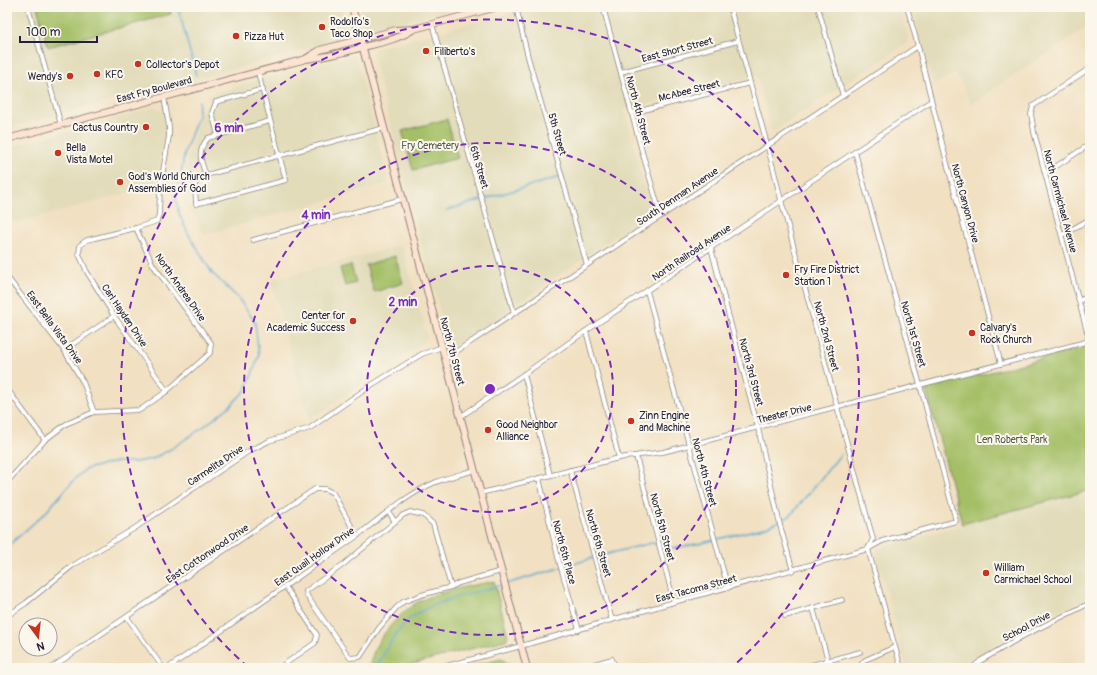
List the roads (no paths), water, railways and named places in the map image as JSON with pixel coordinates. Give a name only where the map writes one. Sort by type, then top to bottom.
[{"type":"main road","name":"North 7th Street","points":[[352,7],[527,668]]},
{"type":"main road","name":"East Fry Boulevard","points":[[306,59],[320,50],[396,30],[414,29],[497,7]]},
{"type":"main road","name":"East Fry Boulevard","points":[[7,139],[306,59],[323,58],[362,48],[402,37],[414,29]]},
{"type":"street","points":[[28,7],[61,125]]},
{"type":"street","name":"5th Street","points":[[516,7],[528,57],[587,265]]},
{"type":"street","name":"North 4th Street","points":[[603,7],[661,216]]},
{"type":"street","name":"North 2nd Street","points":[[730,7],[873,539],[868,549],[901,668]]},
{"type":"street","points":[[818,7],[843,96]]},
{"type":"street","name":"North Canyon Drive","points":[[907,7],[1001,364]]},
{"type":"street","name":"6th Street","points":[[432,24],[514,314]]},
{"type":"street","name":"East Short Street","points":[[621,72],[738,41]]},
{"type":"street","name":"South Denman Avenue","points":[[445,359],[918,46]]},
{"type":"street","name":"North Carmichael Avenue","points":[[1090,68],[1033,106],[1030,114],[1090,342]]},
{"type":"street","points":[[258,72],[270,121],[279,155],[286,180],[196,204],[196,185],[198,177],[279,155],[384,128]]},
{"type":"street","name":"McAbee Street","points":[[632,113],[750,83]]},
{"type":"street","points":[[218,136],[212,113],[216,102],[263,89]]},
{"type":"street","points":[[136,228],[157,221],[159,214],[160,188],[169,136],[164,97]]},
{"type":"street","name":"North Railroad Avenue","points":[[460,416],[931,101]]},
{"type":"street","points":[[206,175],[200,154],[203,145],[208,138],[270,121]]},
{"type":"street","points":[[1046,173],[1090,144]]},
{"type":"street","name":"North 1st Street","points":[[855,152],[956,521]]},
{"type":"street","points":[[253,240],[402,199]]},
{"type":"street","points":[[1062,236],[1090,219]]},
{"type":"street","name":"Carl Hayden Drive","points":[[136,228],[87,240],[80,245],[79,254],[87,272],[114,316],[167,390]]},
{"type":"street","name":"North Andrea Drive","points":[[136,228],[153,265],[211,343],[210,353],[167,390]]},
{"type":"street","name":"North 3rd Street","points":[[711,248],[758,428],[780,525],[793,571]]},
{"type":"street","name":"East Bella Vista Drive","points":[[7,277],[64,350],[83,382],[94,412]]},
{"type":"street","name":"North 4th Street","points":[[647,291],[728,588]]},
{"type":"street","points":[[1079,302],[1090,295]]},
{"type":"street","points":[[64,350],[114,316]]},
{"type":"street","points":[[586,331],[619,458]]},
{"type":"street","name":"Theater Drive","points":[[481,493],[619,458],[662,452],[1090,342]]},
{"type":"street","name":"Carmelita Drive","points":[[7,616],[26,603],[72,566],[135,528],[249,451],[268,441],[310,428],[373,384],[422,354],[442,347]]},
{"type":"street","points":[[524,374],[550,475]]},
{"type":"street","points":[[7,389],[45,440]]},
{"type":"street","points":[[7,482],[45,440],[66,424],[94,412],[140,410],[167,390]]},
{"type":"street","name":"North 5th Street","points":[[636,456],[674,602]]},
{"type":"street","name":"East Quail Hollow Drive","points":[[168,668],[357,536],[418,491],[437,481],[475,470]]},
{"type":"street","name":"North 6th Street","points":[[570,470],[612,620]]},
{"type":"street","name":"North 6th Place","points":[[539,478],[559,562],[579,630]]},
{"type":"street","name":"East Cottonwood Drive","points":[[51,668],[316,489],[325,489],[333,493],[357,536]]},
{"type":"street","points":[[389,512],[395,522]]},
{"type":"street","points":[[451,588],[433,524],[423,514],[410,512],[403,515],[344,564],[306,591],[307,596],[350,658],[360,657],[379,628],[403,602],[421,595],[451,588],[459,583],[501,572]]},
{"type":"street","name":"East Tacoma Street","points":[[439,668],[579,630],[674,602],[793,571],[868,549],[882,541],[956,521]]},
{"type":"street","points":[[279,668],[315,643],[317,635],[285,586]]},
{"type":"street","points":[[785,616],[842,600]]},
{"type":"street","name":"School Drive","points":[[972,668],[980,661],[1023,636],[1090,603]]},
{"type":"street","points":[[813,608],[828,662],[835,668]]},
{"type":"street","points":[[127,617],[163,668]]},
{"type":"street","points":[[858,668],[865,660],[895,647]]},
{"type":"street","points":[[804,667],[823,666],[828,662],[860,652]]},
{"type":"street","points":[[580,668],[612,659],[615,668]]},
{"type":"waterway","points":[[178,7],[196,75]]},
{"type":"waterway","points":[[7,547],[46,512],[73,481],[86,469],[116,462],[135,462],[152,459],[171,449],[202,428],[229,407],[246,390],[259,356],[255,322],[238,298],[212,273],[189,235],[179,214],[176,200],[185,151],[198,116],[199,101]]},
{"type":"waterway","points":[[447,210],[560,177]]},
{"type":"waterway","points":[[506,584],[603,555],[652,543],[674,548],[702,543],[767,527],[790,516],[841,454]]},
{"type":"waterway","points":[[375,668],[400,629],[419,612],[454,598],[502,585]]},
{"type":"place","name":"Rodolfo's Taco Shop","points":[[322,27]]},
{"type":"place","name":"Pizza Hut","points":[[236,36]]},
{"type":"place","name":"Filiberto's","points":[[426,51]]},
{"type":"place","name":"Collector's Depot","points":[[138,64]]},
{"type":"place","name":"KFC","points":[[97,74]]},
{"type":"place","name":"Wendy's","points":[[70,76]]},
{"type":"place","name":"Cactus Country","points":[[146,127]]},
{"type":"place","name":"Bella Vista Motel","points":[[58,153]]},
{"type":"place","name":"God's World Church Assemblies of God","points":[[120,182]]},
{"type":"place","name":"Fry Fire District Station 1","points":[[786,275]]},
{"type":"place","name":"Center for Academic Success","points":[[353,321]]},
{"type":"place","name":"Calvary's Rock Church","points":[[972,333]]},
{"type":"place","name":"Zinn Engine and Machine","points":[[631,421]]},
{"type":"place","name":"Good Neighbor Alliance","points":[[488,430]]},
{"type":"place","name":"William Carmichael School","points":[[986,573]]},
{"type":"park label","name":"Fry Cemetery","points":[[430,145]]},
{"type":"park label","name":"Len Roberts Park","points":[[1012,439]]}]
